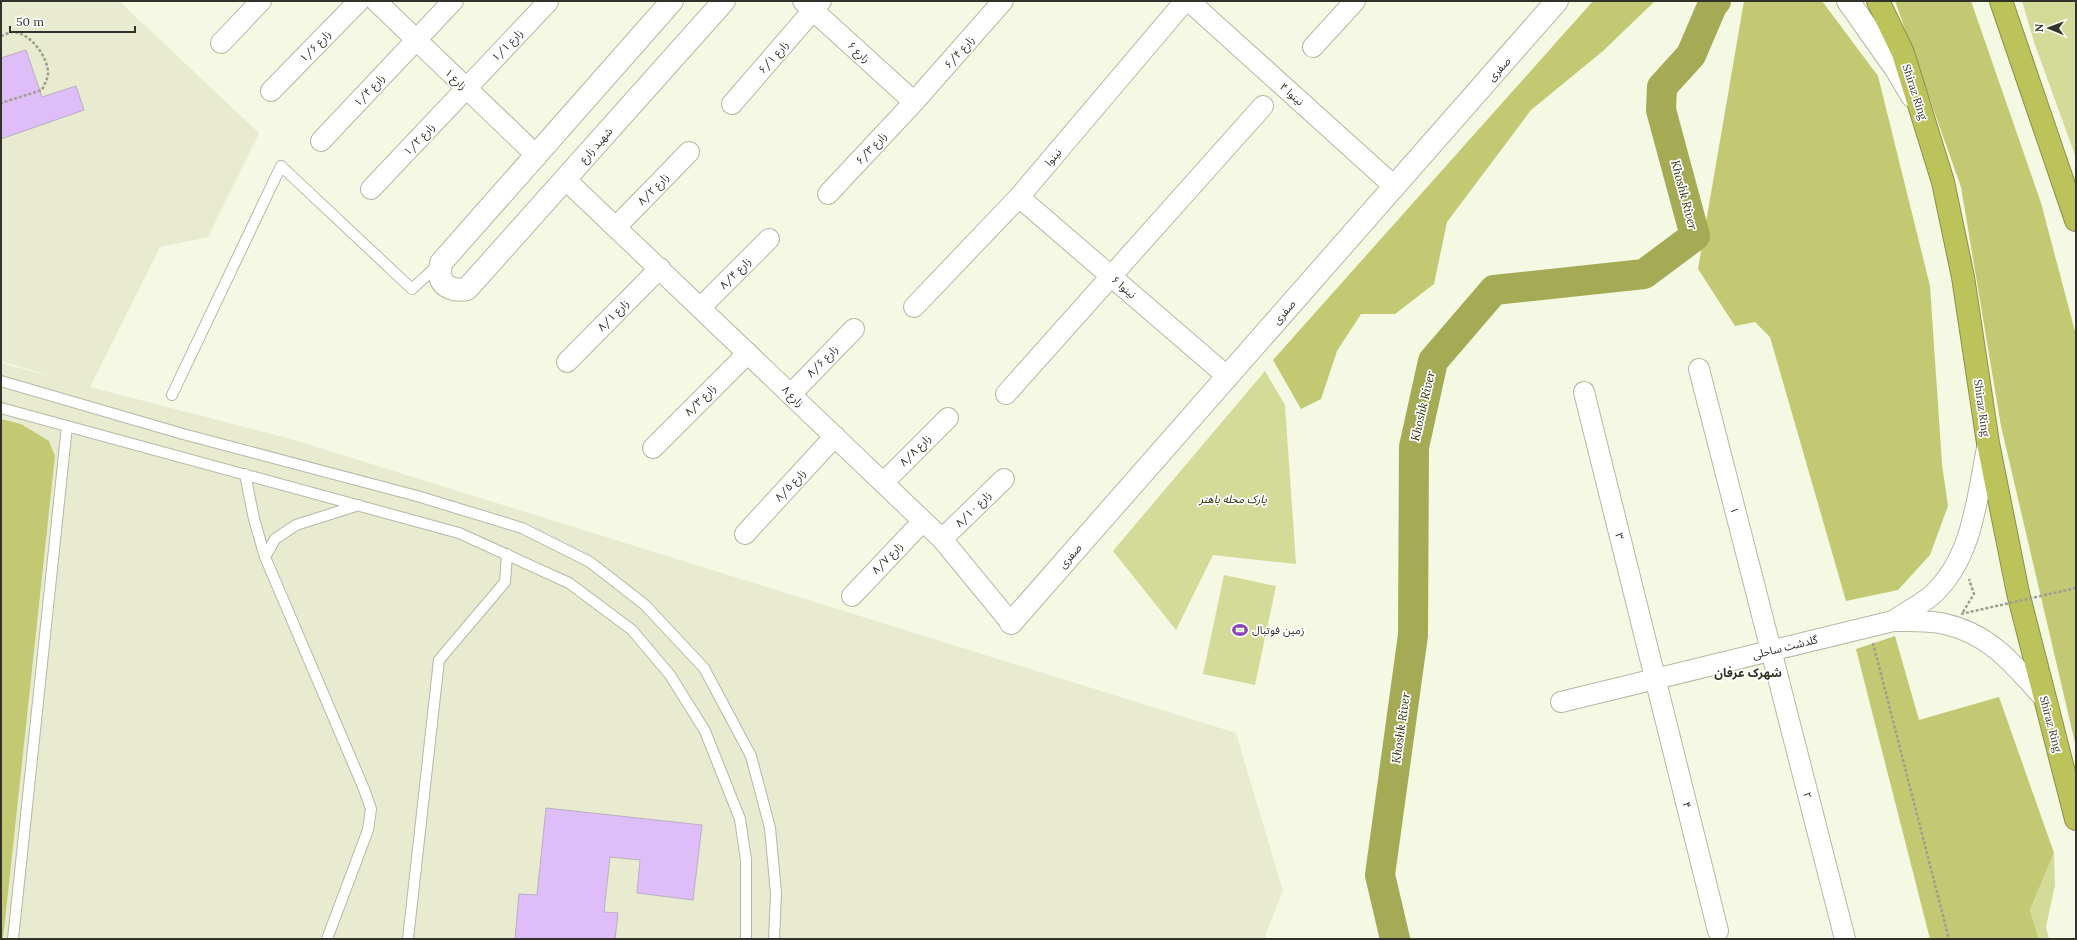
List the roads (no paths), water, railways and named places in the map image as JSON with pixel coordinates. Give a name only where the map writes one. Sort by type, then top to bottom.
[{"type":"highway","name":"Shiraz Ring","points":[[1878,1],[1902,53],[1943,182],[1963,277],[1988,443],[2018,593],[2076,819]]},
{"type":"highway","points":[[2001,1],[2076,220]]},
{"type":"street","points":[[221,43],[261,1]]},
{"type":"street","name":"۱/۶ زارع","points":[[271,91],[359,1]]},
{"type":"street","name":"۱ زارع","points":[[376,1],[537,156]]},
{"type":"street","name":"۱/۴ زارع","points":[[321,141],[453,1]]},
{"type":"street","points":[[441,263],[537,156],[672,1]]},
{"type":"street","name":"شهید زارع","points":[[441,263],[440,276],[446,285],[457,291],[467,289],[724,1]]},
{"type":"street","name":"۶/۴ زارع","points":[[914,102],[1003,1]]},
{"type":"street","name":"نینوا","points":[[914,307],[1019,197],[1186,1]]},
{"type":"street","name":"۴ نینوا","points":[[1189,1],[1395,187]]},
{"type":"street","points":[[1313,48],[1355,1]]},
{"type":"street","points":[[1848,1],[1896,69],[1921,110]]},
{"type":"street","name":"۱/۱ زارع","points":[[466,88],[548,2]]},
{"type":"street","name":"صفری","points":[[1011,623],[1556,2]]},
{"type":"street","name":"۶ زارع","points":[[812,4],[914,102]]},
{"type":"street","name":"۶/۱ زارع","points":[[732,104],[812,4]]},
{"type":"street","name":"۱/۲ زارع","points":[[371,189],[466,88]]},
{"type":"street","name":"۶/۳ زارع","points":[[828,194],[914,102]]},
{"type":"street","points":[[1006,394],[1263,106]]},
{"type":"street","name":"۸/۲ زارع","points":[[617,226],[689,152]]},
{"type":"street","name":"۸ زارع","points":[[565,179],[617,226],[942,539],[1011,623]]},
{"type":"street","name":"۶ نینوا","points":[[1019,197],[1228,377]]},
{"type":"street","name":"۸/۴ زارع","points":[[701,307],[769,239]]},
{"type":"street","name":"۸/۱ زارع","points":[[567,362],[660,268]]},
{"type":"street","name":"۸/۶ زارع","points":[[791,394],[854,329]]},
{"type":"street","name":"۸/۳ زارع","points":[[653,448],[748,353]]},
{"type":"street","name":"۱","points":[[1699,369],[1771,650]]},
{"type":"street","name":"۳","points":[[1584,392],[1655,679]]},
{"type":"street","name":"۸/۸ زارع","points":[[883,483],[948,418]]},
{"type":"street","name":"۸/۵ زارع","points":[[745,534],[835,436]]},
{"type":"street","name":"گلدشت ساحلی","points":[[1893,620],[1931,596],[1949,577],[1958,562],[1971,530],[1988,443]]},
{"type":"street","name":"۸/۱۰ زارع","points":[[942,539],[1004,479]]},
{"type":"street","name":"۸/۷ زارع","points":[[852,596],[923,521]]},
{"type":"street","name":"گلدشت ساحلی","points":[[1561,702],[1893,620],[1944,623],[1975,633],[2007,657],[2044,698]]},
{"type":"street","name":"۲","points":[[1771,650],[1845,939]]},
{"type":"street","name":"۴","points":[[1655,679],[1718,931]]},
{"type":"lane","points":[[172,395],[281,166],[412,289],[441,263]]},
{"type":"lane","points":[[1,381],[183,434],[417,496],[522,528],[590,562],[645,605],[704,668],[751,756],[770,828],[776,893],[774,939]]},
{"type":"lane","points":[[1,408],[459,533],[569,583],[632,630],[670,675],[705,731],[740,819],[746,860],[746,939]]},
{"type":"lane","points":[[13,939],[67,426]]},
{"type":"lane","points":[[245,474],[254,520],[265,557],[371,809],[368,830],[327,939]]},
{"type":"lane","points":[[265,557],[275,539],[296,525],[360,505]]},
{"type":"lane","points":[[408,939],[440,660],[505,582],[507,554]]},
{"type":"waterway","name":"Khoshk River","points":[[1395,939],[1380,875],[1413,635],[1414,447],[1433,361],[1494,290],[1644,274],[1695,236],[1661,110],[1662,87],[1691,55],[1712,6],[1716,1]]},
{"type":"place","name":"زمین فوتبال","points":[[1240,630]]},
{"type":"district","name":"شهرک عرفان","points":[[1748,673]]},
{"type":"park label","name":"پارک محله باهنر","points":[[1233,499]]}]
